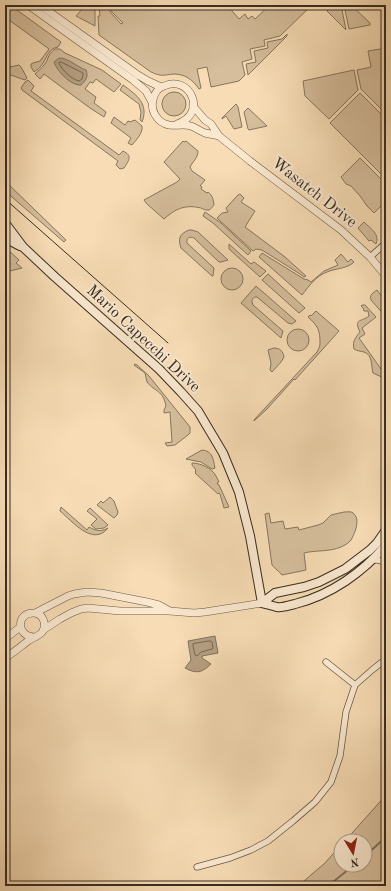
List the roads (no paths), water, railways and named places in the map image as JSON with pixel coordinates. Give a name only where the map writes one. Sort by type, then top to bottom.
[{"type":"main road","name":"Mario Capecchi Drive","points":[[5,223],[23,247],[154,365],[198,410],[224,453],[239,492],[250,536],[262,603]]},
{"type":"main road","name":"Mario Capecchi Drive","points":[[5,238],[23,247]]},
{"type":"main road","points":[[262,603],[275,593],[312,585],[336,575],[354,564],[370,550],[386,530]]},
{"type":"main road","points":[[262,603],[278,607],[310,599],[344,581],[372,560],[386,545]]},
{"type":"street","name":"Wasatch Drive","points":[[28,5],[133,80],[146,91],[152,102],[157,118],[170,125],[177,124],[191,126],[204,133],[220,136]]},
{"type":"street","points":[[40,5],[138,75],[161,87],[156,92],[152,102]]},
{"type":"street","name":"Wasatch Drive","points":[[161,87],[168,84],[182,85],[192,95],[194,106],[220,136],[250,161],[341,230],[370,256],[386,276]]},
{"type":"street","points":[[177,124],[187,119],[193,111],[194,106]]},
{"type":"street","points":[[370,256],[386,243]]},
{"type":"street","points":[[372,560],[386,562]]},
{"type":"street","points":[[37,614],[68,596],[87,592],[101,593],[147,602],[159,605],[170,611]]},
{"type":"street","points":[[5,639],[26,632],[41,633],[44,628],[76,610],[88,608],[127,611],[205,612],[262,603]]},
{"type":"street","points":[[26,632],[22,619],[24,616],[31,613],[37,614],[44,621],[44,628]]},
{"type":"street","points":[[5,658],[26,632]]},
{"type":"street","points":[[197,866],[230,858],[251,850],[268,841],[315,802],[331,782],[340,756],[346,712],[355,685],[386,659]]},
{"type":"street","points":[[326,662],[355,685]]},
{"type":"water","points":[[59,58],[66,59],[86,70],[87,77],[81,85],[77,85],[69,81],[61,73],[54,62]]},
{"type":"water","points":[[215,636],[218,653],[202,656],[202,658],[211,664],[199,672],[185,668],[191,660],[188,641]]},
{"type":"waterway","points":[[373,849],[386,837]]},
{"type":"waterway","points":[[328,886],[344,873]]},
{"type":"tram line","points":[[5,199],[168,343]]}]
